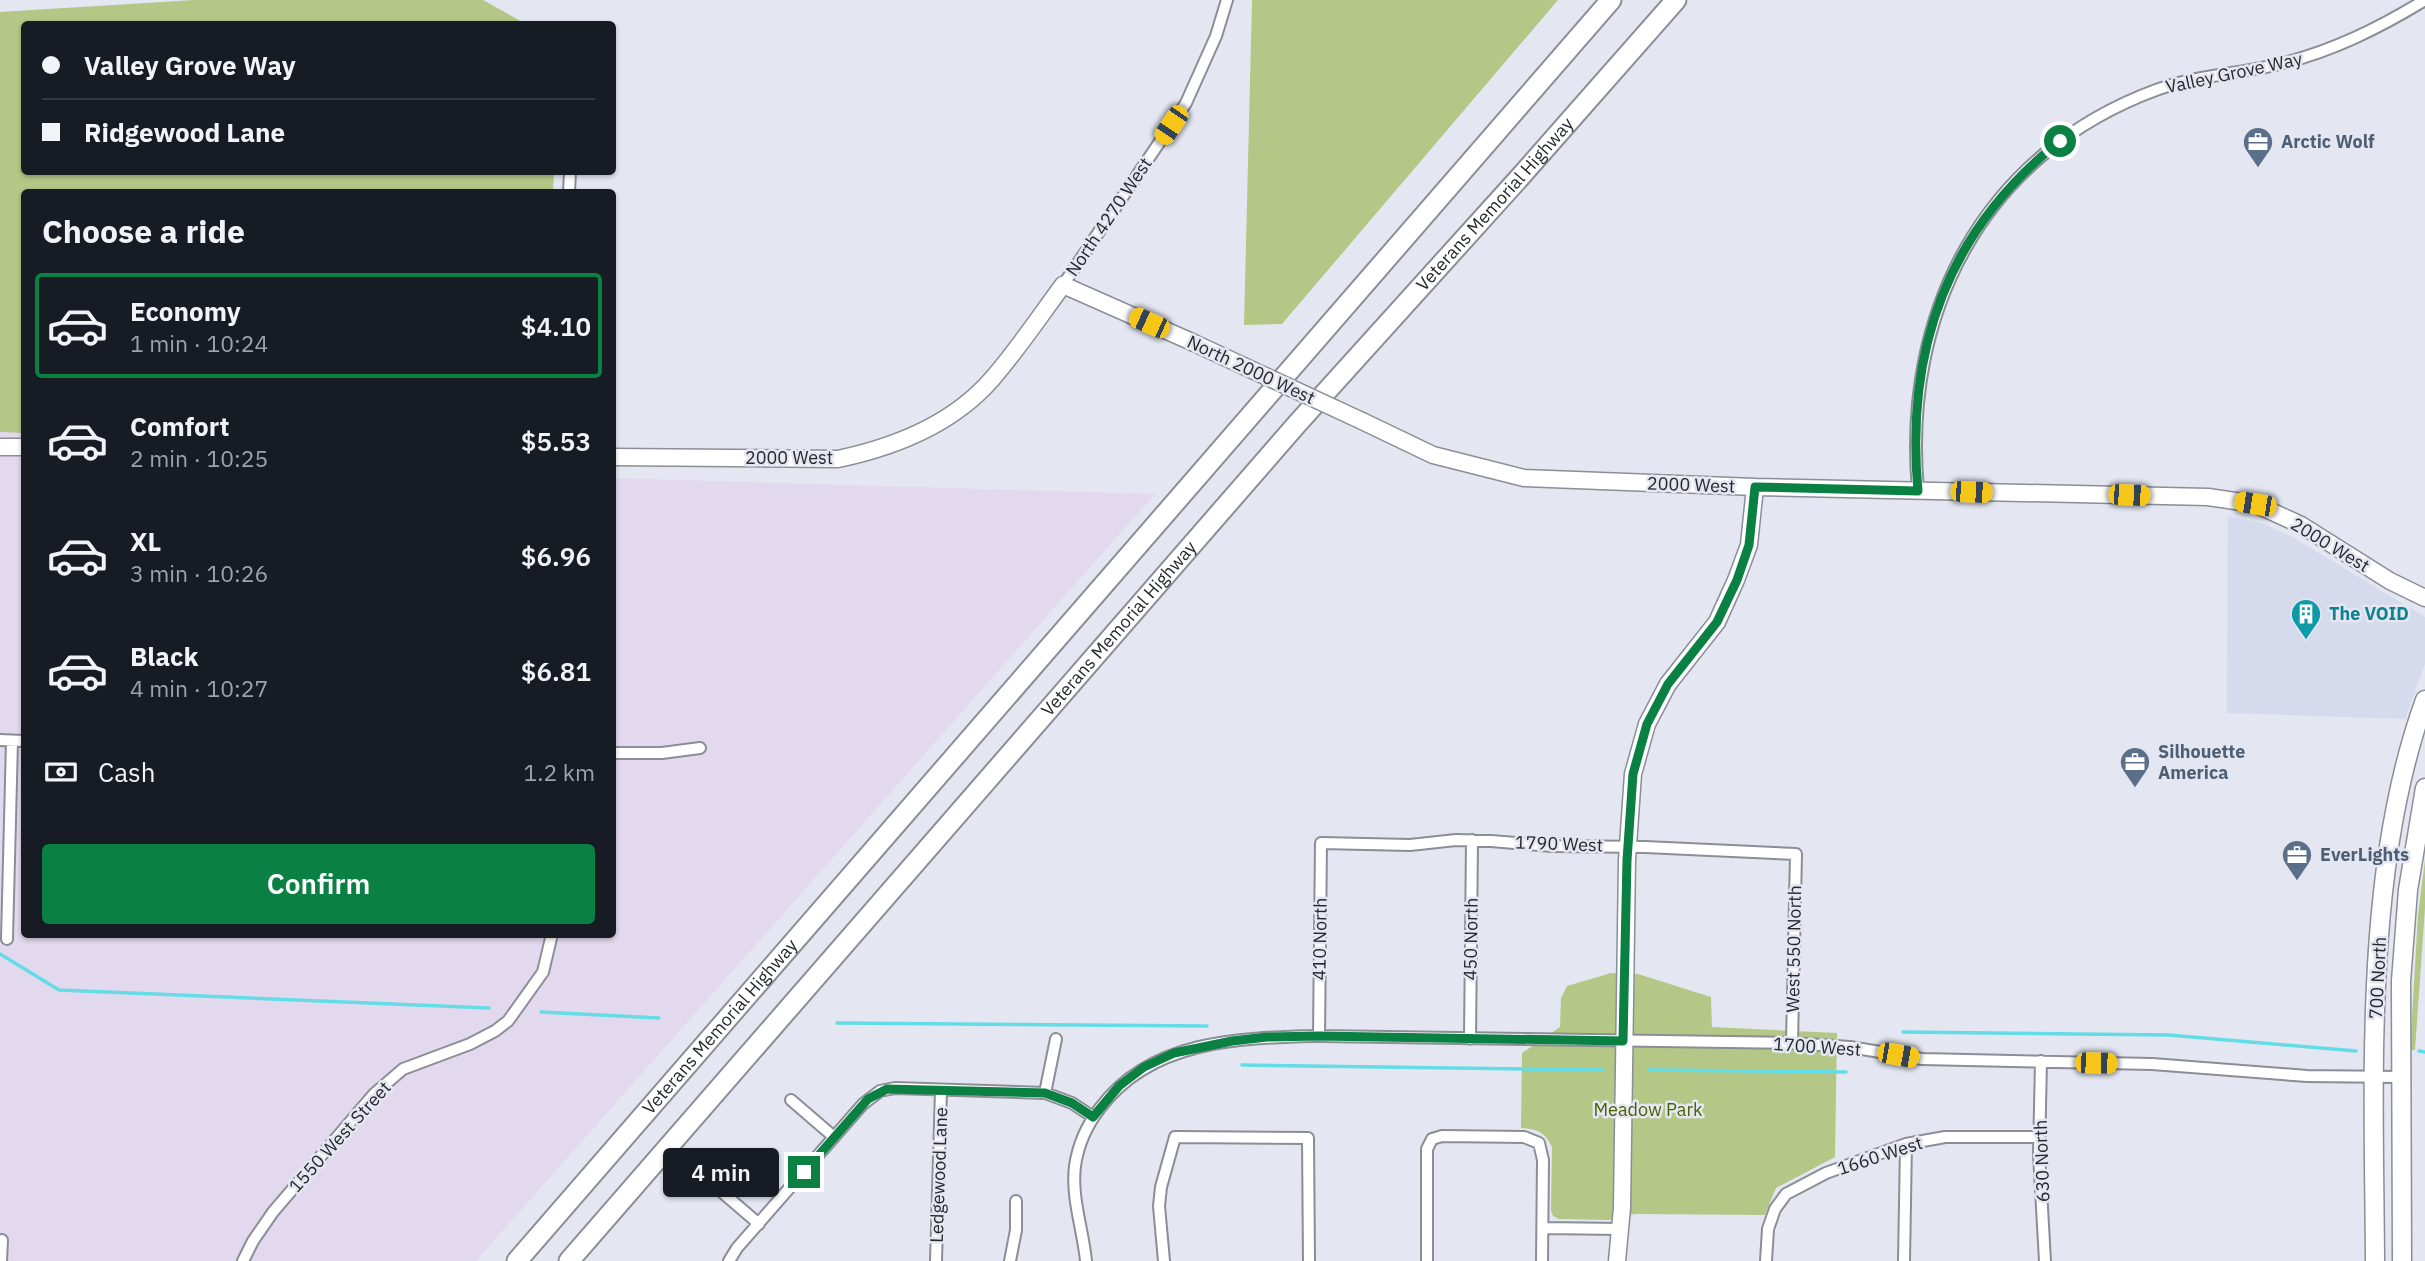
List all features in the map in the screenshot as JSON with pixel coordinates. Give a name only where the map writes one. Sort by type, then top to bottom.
[{"type":"highway","name":"Veterans Memorial Highway","points":[[517,1261],[1611,0]]},
{"type":"highway","name":"Veterans Memorial Highway","points":[[569,1261],[1279,444],[1676,0]]},
{"type":"main road","name":"700 North","points":[[2375,1261],[2376,990],[2385,878],[2401,786],[2425,699]]},
{"type":"main road","name":"700 North","points":[[2402,1261],[2401,981],[2405,924],[2425,788]]},
{"type":"street","name":"North 4270 West","points":[[1063,285],[1186,103],[1216,36],[1227,0]]},
{"type":"street","name":"Valley Grove Way","points":[[1918,491],[1916,443],[1919,386],[1934,317],[1964,248],[1987,215],[2033,163],[2082,126],[2155,90],[2311,56],[2363,35],[2425,0]]},
{"type":"street","name":"North 2000 West","points":[[1063,285],[1362,421]]},
{"type":"street","name":"2000 West","points":[[616,457],[838,459],[874,451],[907,439],[931,427],[990,381],[1063,285]]},
{"type":"street","name":"2000 West","points":[[1362,421],[1433,455],[1524,478],[1755,487],[2208,497],[2255,504],[2301,525],[2389,581],[2425,598]]},
{"type":"street","points":[[0,447],[21,447]]},
{"type":"street","points":[[1617,1261],[1621,1229],[1628,846],[1633,774],[1647,724],[1668,684],[1717,622],[1749,545],[1755,487]]},
{"type":"street","points":[[0,740],[21,741]]},
{"type":"street","points":[[7,939],[12,741]]},
{"type":"street","points":[[616,753],[662,753],[700,748]]},
{"type":"street","name":"1790 West","points":[[1321,842],[1410,845],[1472,840],[1552,846],[1628,846],[1796,854]]},
{"type":"street","name":"450 North","points":[[1470,1039],[1472,840]]},
{"type":"street","name":"410 North","points":[[1319,1036],[1321,842]]},
{"type":"street","name":"West 550 North","points":[[1792,1043],[1796,854]]},
{"type":"street","name":"1550 West Street","points":[[243,1261],[273,1212],[374,1094],[403,1069],[470,1044],[508,1021],[543,972],[551,938]]},
{"type":"street","name":"1700 West","points":[[1086,1261],[1074,1190],[1076,1164],[1083,1136],[1093,1117],[1119,1086],[1144,1067],[1174,1053],[1232,1041],[1319,1036],[1792,1043],[1850,1047],[1922,1059],[2152,1064],[2306,1076],[2400,1077]]},
{"type":"street","points":[[1045,1093],[1056,1040]]},
{"type":"street","name":"630 North","points":[[2040,1061],[2039,1138],[2045,1261]]},
{"type":"street","points":[[729,1261],[737,1248],[834,1137],[868,1099],[880,1091],[895,1088],[1045,1093],[1072,1103],[1093,1117]]},
{"type":"street","name":"Ledgewood Lane","points":[[936,1261],[941,1090]]},
{"type":"street","points":[[791,1100],[834,1137]]},
{"type":"street","points":[[1427,1261],[1427,1149],[1432,1139],[1442,1136],[1524,1137],[1539,1143],[1543,1160],[1542,1261]]},
{"type":"street","points":[[1164,1261],[1159,1206],[1161,1187],[1175,1137],[1308,1138],[1309,1261]]},
{"type":"street","name":"1660 West","points":[[1766,1261],[1768,1229],[1775,1209],[1786,1194],[1826,1173],[1906,1144],[1945,1138],[2039,1138]]},
{"type":"street","points":[[1904,1261],[1906,1144]]},
{"type":"street","points":[[716,1187],[759,1224]]},
{"type":"street","points":[[1010,1261],[1016,1230],[1016,1201]]},
{"type":"street","points":[[1543,1228],[1621,1229]]},
{"type":"street","points":[[1,1261],[2,1240]]},
{"type":"shaded area","points":[[0,20],[21,24],[21,175],[471,175],[472,189],[21,189],[21,938],[616,938],[616,478],[1155,494],[476,1261],[0,1261]]},
{"type":"shaded area","points":[[2228,516],[2262,523],[2294,538],[2425,617],[2425,664],[2405,719],[2227,713]]},
{"type":"green space","points":[[194,0],[483,0],[521,21],[21,21],[21,175],[554,175],[553,189],[21,189],[21,433],[0,432],[0,12]]},
{"type":"green space","points":[[1252,0],[1558,0],[1282,324],[1244,325]]},
{"type":"green space","points":[[2425,860],[2425,908],[2415,1050],[2410,1050],[2418,915]]},
{"type":"green space","name":"Meadow Park","points":[[1611,973],[1638,974],[1711,997],[1712,1027],[1837,1033],[1835,1157],[1776,1188],[1765,1215],[1635,1214],[1609,1220],[1559,1219],[1553,1216],[1552,1147],[1540,1132],[1521,1128],[1522,1053],[1560,1027],[1561,998],[1567,986]]},
{"type":"waterway","points":[[0,954],[59,990],[489,1008]]},
{"type":"waterway","points":[[541,1012],[659,1018]]},
{"type":"waterway","points":[[837,1023],[1207,1026]]},
{"type":"waterway","points":[[1903,1032],[2169,1035],[2356,1051]]},
{"type":"waterway","points":[[2419,1051],[2425,1052]]},
{"type":"waterway","points":[[1242,1065],[1603,1070]]},
{"type":"waterway","points":[[1649,1070],[1846,1072]]},
{"type":"place","name":"Arctic Wolf","points":[[2258,169]]},
{"type":"place","name":"The VOID","points":[[2306,641]]},
{"type":"place","name":"Silhouette America","points":[[2135,789]]},
{"type":"place","name":"EverLights","points":[[2297,882]]},
{"type":"route","points":[[804,1172],[868,1099],[887,1089],[1045,1093],[1072,1103],[1093,1117],[1119,1086],[1144,1067],[1174,1053],[1232,1041],[1319,1036],[1623,1041],[1627,860],[1633,774],[1647,724],[1668,684],[1717,622],[1737,580],[1749,545],[1755,487],[1918,491],[1916,443],[1919,386],[1927,340],[1941,298],[1964,248],[1987,215],[2033,163],[2060,141]]}]
